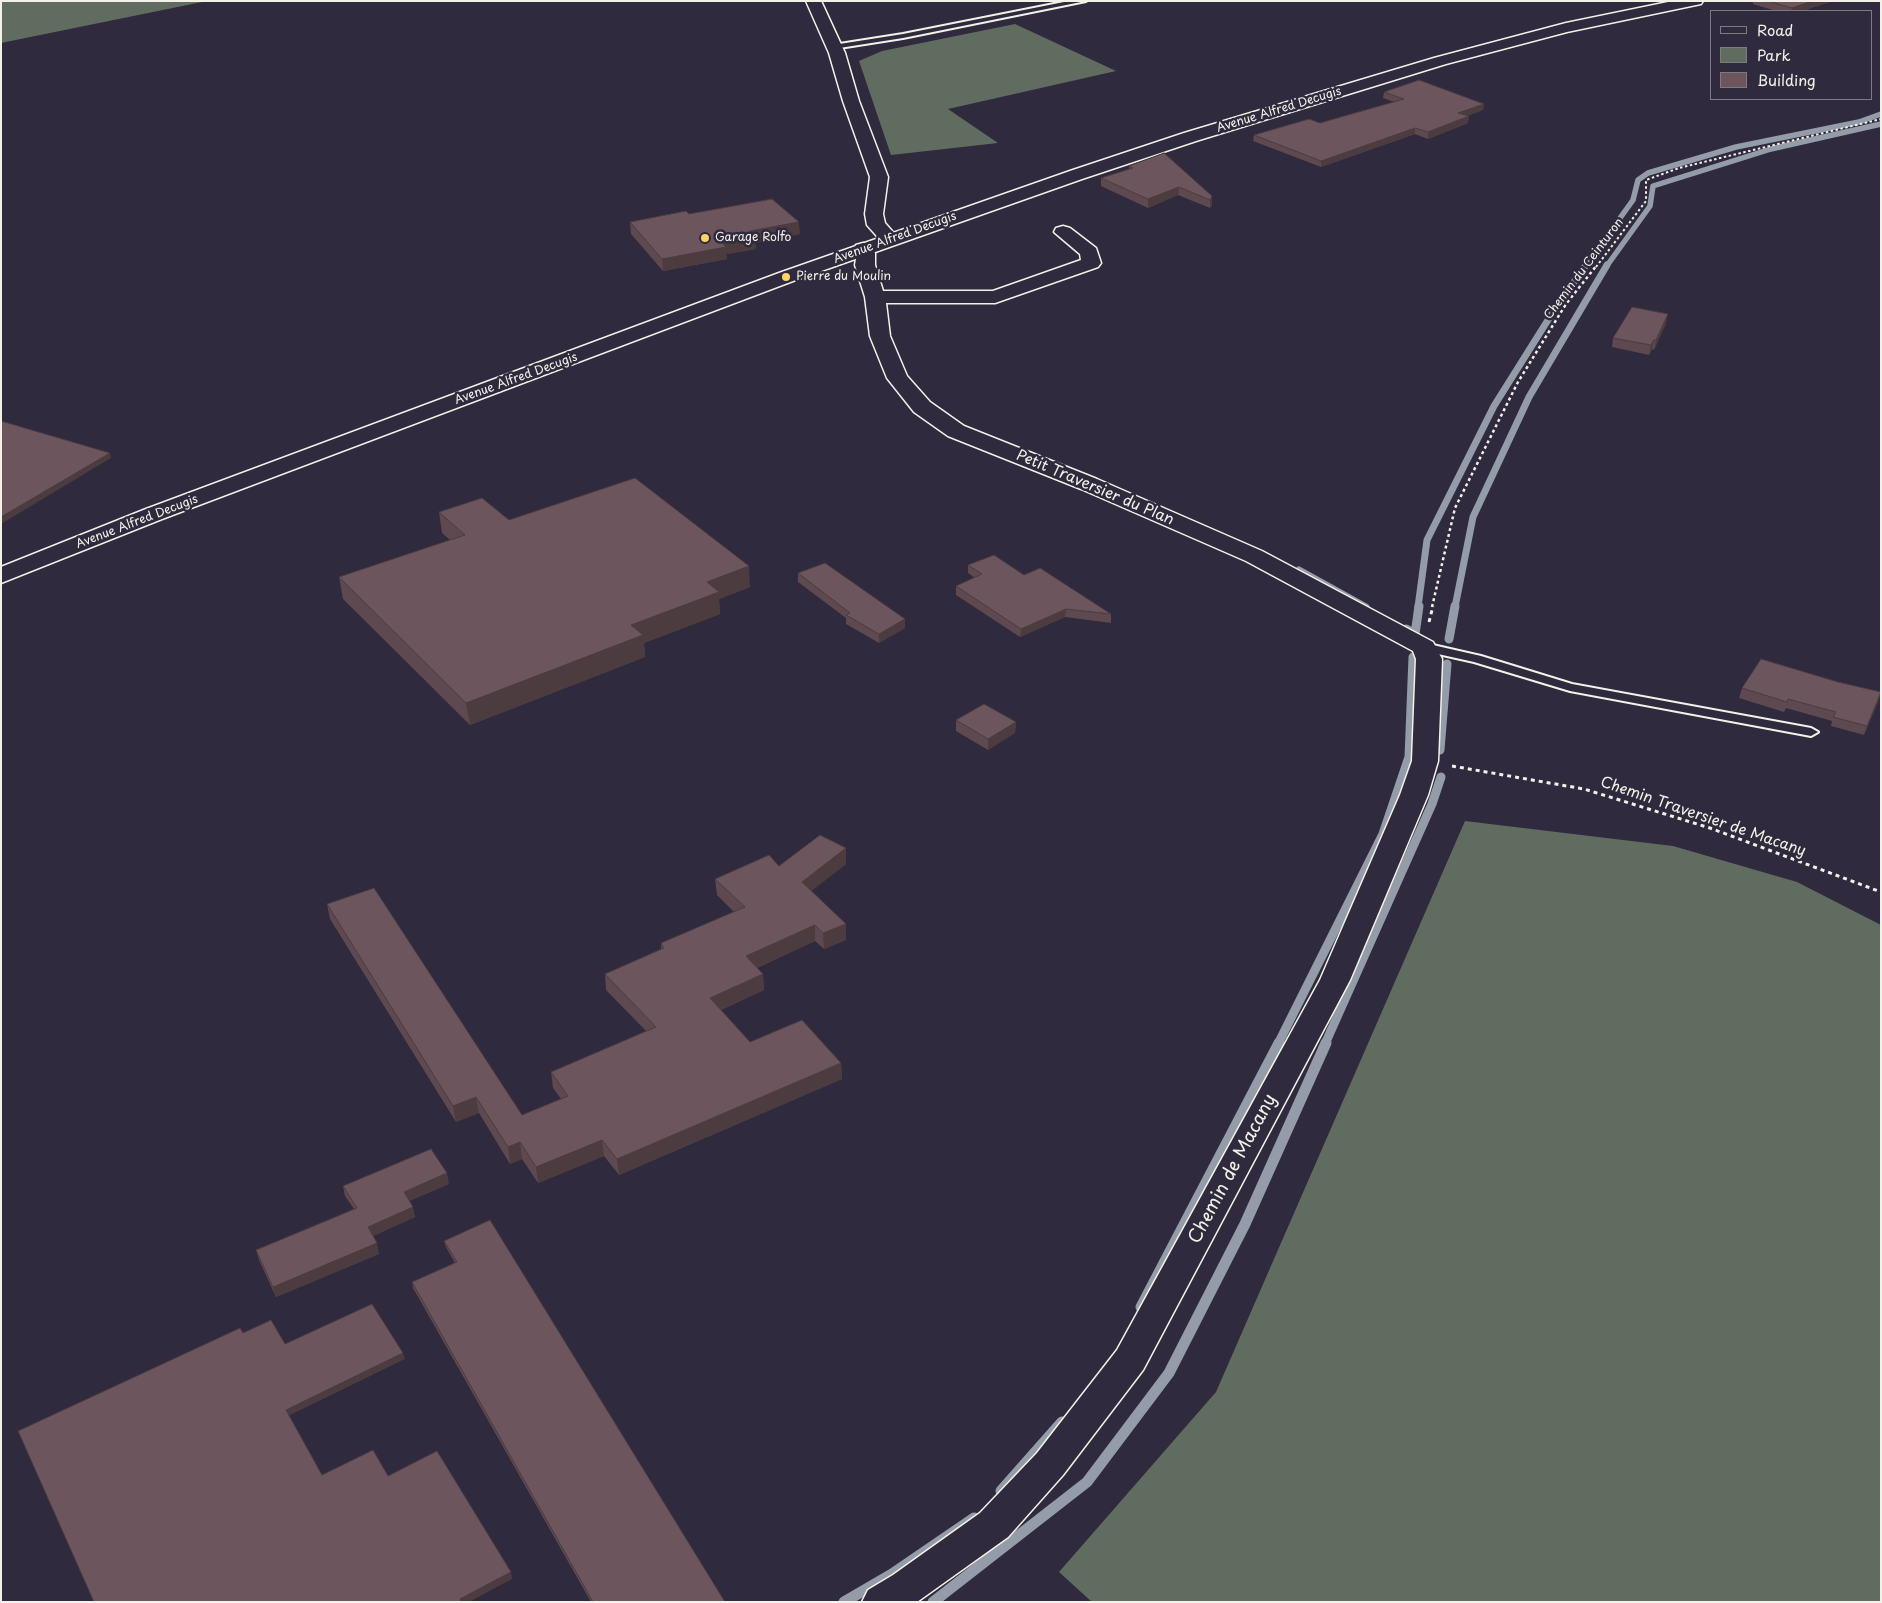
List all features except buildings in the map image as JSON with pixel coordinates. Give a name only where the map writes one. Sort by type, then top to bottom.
[{"type":"street","points":[[813,1],[837,53],[851,101],[879,177],[874,214],[876,225],[890,239]]},
{"type":"street","name":"Avenue Alfred Decugis","points":[[1,576],[154,514],[890,239],[1190,137],[1440,61],[1566,28],[1696,1]]},
{"type":"street","points":[[875,297],[995,298],[1091,263],[1089,252],[1063,232]]},
{"type":"street","name":"Petit Traversier du Plan","points":[[863,249],[866,253],[865,265],[875,297],[880,336],[897,378],[922,407],[956,431],[1089,484],[1254,556],[1424,647]]},
{"type":"street","name":"Chemin de Macany","points":[[882,1602],[907,1587],[994,1525],[1050,1464],[1130,1360],[1335,980],[1414,795],[1425,761],[1429,659],[1424,647]]},
{"type":"lane","points":[[833,47],[903,36],[1082,1]]},
{"type":"lane","points":[[1424,647],[1477,659],[1570,687],[1811,732]]},
{"type":"path","name":"Chemin du Ceinturon","points":[[1424,647],[1455,508],[1518,382],[1566,304],[1646,201],[1646,180],[1679,168],[1727,155],[1881,119]]},
{"type":"path","name":"Chemin Traversier de Macany","points":[[1425,761],[1584,789],[1710,828],[1881,892]]},
{"type":"green space","points":[[1,1],[207,1],[1,43]]},
{"type":"green space","points":[[1015,24],[1116,71],[948,109],[998,143],[891,155],[859,61],[882,51]]},
{"type":"green space","points":[[1465,821],[1673,846],[1797,882],[1881,925],[1881,1602],[1092,1602],[1059,1572],[1216,1392]]},
{"type":"waterway","points":[[1585,267],[1633,200],[1638,180],[1648,173],[1736,147],[1859,122],[1881,114]]},
{"type":"waterway","points":[[1606,267],[1650,206],[1653,186],[1771,149],[1881,124]]},
{"type":"waterway","points":[[1418,607],[1427,540],[1494,406],[1553,312],[1586,265]]},
{"type":"waterway","points":[[1455,607],[1473,517],[1529,397],[1607,265]]},
{"type":"waterway","points":[[1299,570],[1366,607]]},
{"type":"waterway","points":[[1406,629],[1415,634],[1419,606]]},
{"type":"waterway","points":[[1449,639],[1455,606]]},
{"type":"waterway","points":[[1278,1044],[1383,834],[1409,757],[1413,657]]},
{"type":"waterway","points":[[1440,750],[1447,664]]},
{"type":"waterway","points":[[1325,1044],[1432,804],[1441,777]]},
{"type":"waterway","points":[[1141,1307],[1279,1043]]},
{"type":"waterway","points":[[933,1602],[1087,1482],[1169,1373],[1245,1224],[1326,1043]]},
{"type":"waterway","points":[[1001,1491],[1062,1422]]},
{"type":"waterway","points":[[844,1602],[892,1574],[974,1518]]},
{"type":"place","name":"Garage Rolfo","points":[[705,238]]},
{"type":"place","name":"Pierre du Moulin","points":[[786,277]]}]
